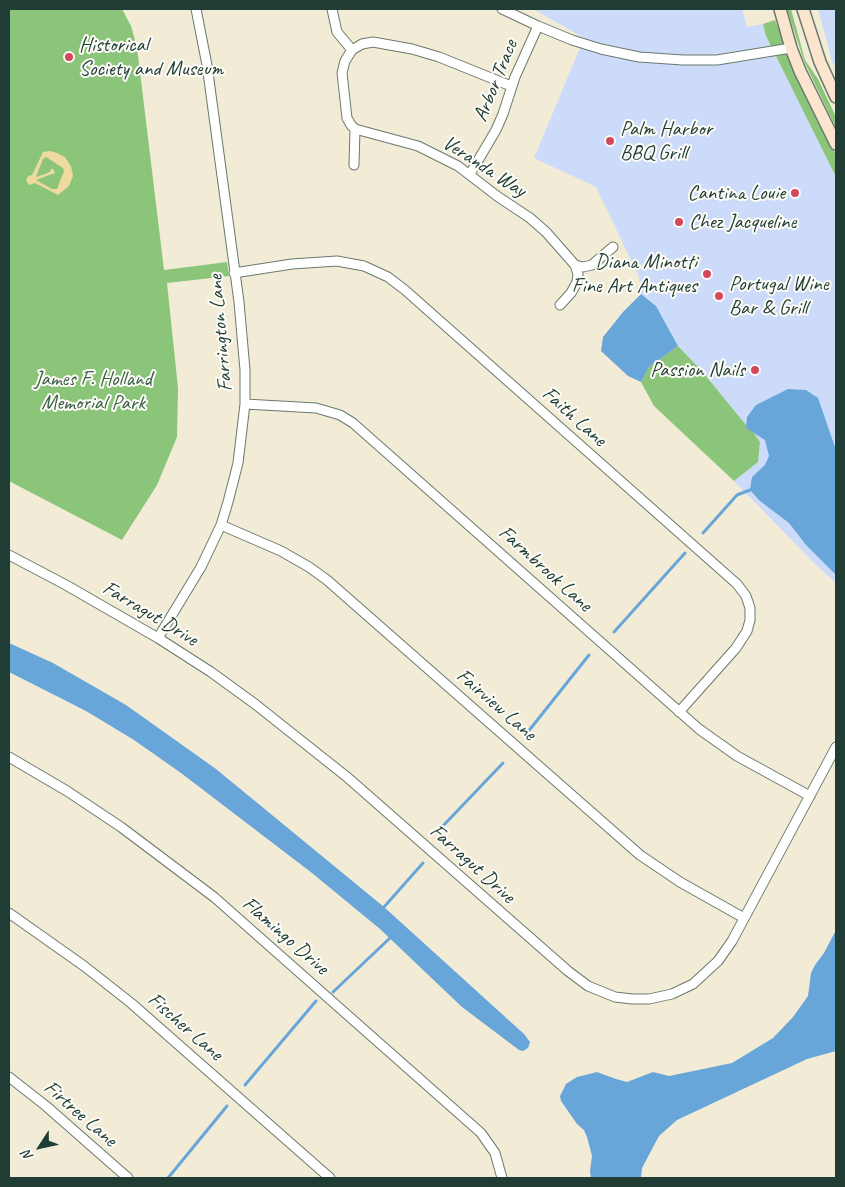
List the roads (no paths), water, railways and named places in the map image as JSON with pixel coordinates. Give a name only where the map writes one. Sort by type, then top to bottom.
[{"type":"street","name":"Farrington Lane","points":[[158,638],[201,567],[220,525],[239,458],[245,404],[243,345],[234,272],[207,65],[196,9]]},
{"type":"street","points":[[332,9],[335,27],[339,36],[352,50]]},
{"type":"street","points":[[502,9],[538,26],[601,49],[640,57],[717,60],[791,48]]},
{"type":"street","points":[[780,9],[791,48],[800,71],[836,144]]},
{"type":"street","points":[[803,9],[820,62],[836,97]]},
{"type":"street","name":"Arbor Trace","points":[[470,174],[496,130],[511,86],[538,26]]},
{"type":"street","points":[[354,165],[356,129],[347,118],[342,78],[344,61],[352,50],[362,44],[373,42],[412,49],[439,57],[511,86]]},
{"type":"street","name":"Veranda Way","points":[[356,129],[418,146],[438,155],[470,174],[539,226],[574,265]]},
{"type":"street","points":[[574,265],[583,267],[592,265],[613,247]]},
{"type":"street","name":"Faith Lane","points":[[234,272],[292,264],[337,261],[364,266],[388,277],[737,584],[746,596],[750,608],[750,620],[747,631],[736,648],[679,712]]},
{"type":"street","points":[[560,305],[571,293],[577,282],[578,274],[574,265]]},
{"type":"street","name":"Farmbrook Lane","points":[[245,404],[316,408],[340,415],[353,423],[698,728],[729,751],[810,796]]},
{"type":"street","name":"Fairview Lane","points":[[220,525],[291,556],[327,580],[640,855],[680,882],[744,918]]},
{"type":"street","name":"Farragut Drive","points":[[9,554],[158,638],[230,686],[318,752],[568,972],[596,990],[615,997],[640,1000],[664,996],[686,988],[701,978],[718,962],[744,918],[836,747]]},
{"type":"street","name":"Flamingo Drive","points":[[9,757],[67,791],[121,827],[214,898],[481,1133],[495,1153],[502,1178]]},
{"type":"street","name":"Fischer Lane","points":[[9,913],[77,960],[124,997],[330,1178]]},
{"type":"street","name":"Firtree Lane","points":[[9,1077],[46,1106],[128,1178]]},
{"type":"water","points":[[641,294],[656,306],[678,346],[649,367],[641,382],[628,376],[601,351],[603,337],[623,312]]},
{"type":"water","points":[[788,389],[806,390],[818,398],[836,450],[836,575],[806,545],[789,523],[760,501],[750,490],[752,477],[765,465],[769,456],[765,440],[746,428],[747,417],[756,405]]},
{"type":"water","points":[[9,643],[53,663],[126,705],[216,769],[384,907],[524,1034],[530,1042],[528,1048],[523,1051],[519,1050],[462,1007],[380,929],[312,873],[181,773],[134,740],[86,711],[9,672]]},
{"type":"water","points":[[836,930],[836,1051],[807,1059],[677,1120],[659,1136],[642,1168],[641,1178],[591,1178],[592,1156],[587,1137],[584,1130],[577,1124],[561,1101],[560,1096],[566,1084],[577,1077],[597,1072],[627,1082],[653,1072],[669,1076],[732,1063],[773,1038],[793,1017],[808,996],[811,973]]},
{"type":"waterway","points":[[703,533],[737,495],[750,490]]},
{"type":"waterway","points":[[614,632],[685,553]]},
{"type":"waterway","points":[[527,733],[589,655]]},
{"type":"waterway","points":[[440,829],[503,763]]},
{"type":"waterway","points":[[384,907],[423,863]]},
{"type":"waterway","points":[[333,992],[390,938]]},
{"type":"waterway","points":[[245,1085],[316,1001]]},
{"type":"waterway","points":[[168,1178],[227,1106]]},
{"type":"place","name":"Historical Society and Museum","points":[[69,57]]},
{"type":"place","name":"Palm Harbor BBQ Grill","points":[[610,141]]},
{"type":"place","name":"Cantina Louie","points":[[795,193]]},
{"type":"place","name":"Chez Jacqueline","points":[[679,222]]},
{"type":"place","name":"Diana Minotti Fine Art Antiques","points":[[707,274]]},
{"type":"place","name":"Portugal Wine Bar & Grill","points":[[719,296]]},
{"type":"place","name":"Passion Nails","points":[[755,370]]},
{"type":"park label","name":"James F. Holland Memorial Park","points":[[93,391]]}]
